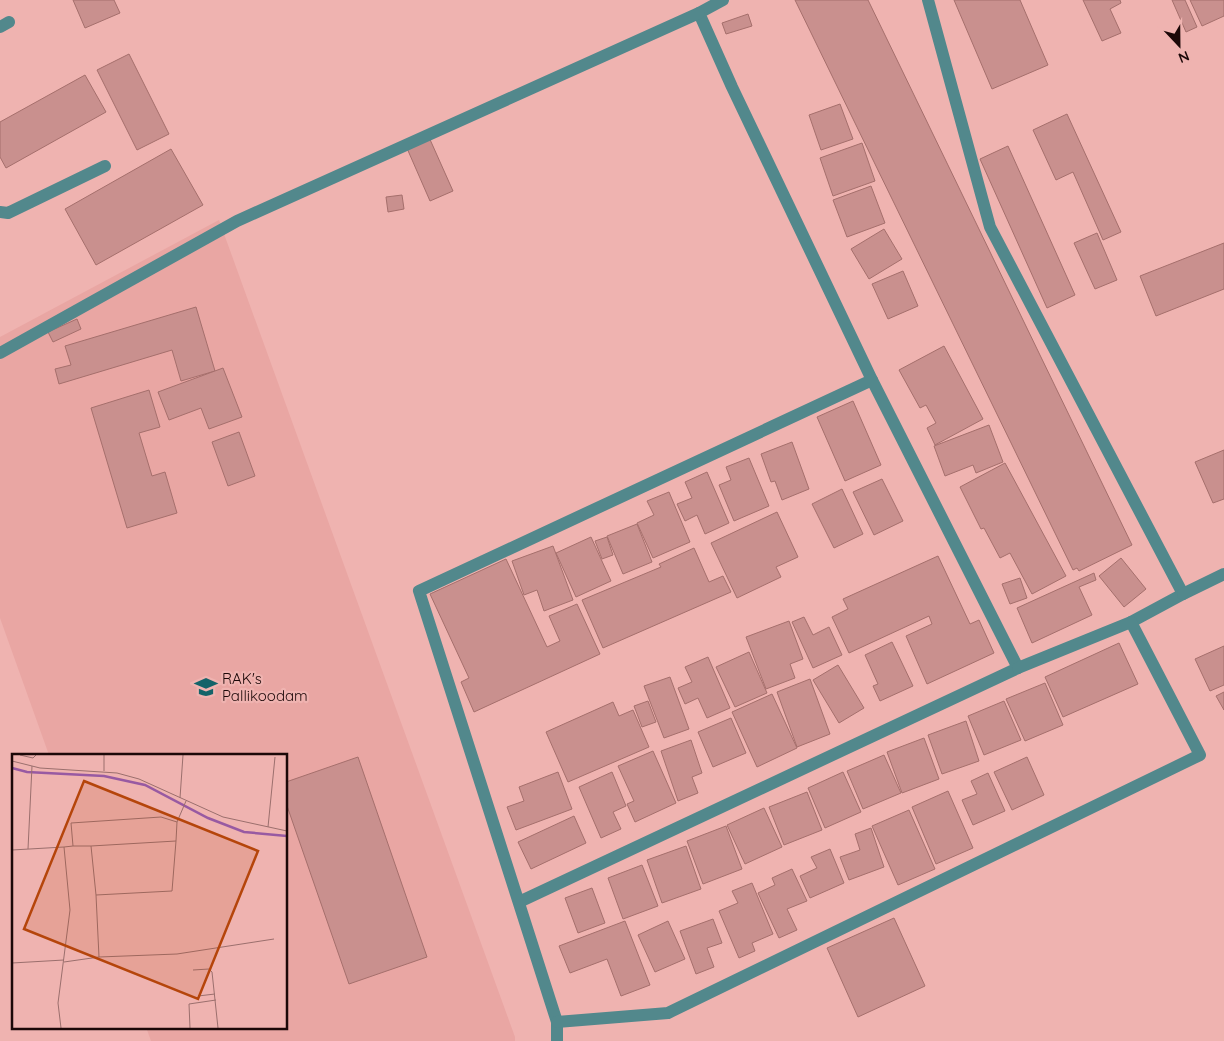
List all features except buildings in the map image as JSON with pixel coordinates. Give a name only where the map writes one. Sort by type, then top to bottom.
[{"type":"street","points":[[0,353],[237,221],[699,13],[723,0]]},
{"type":"street","points":[[928,0],[990,227],[1183,594]]},
{"type":"street","points":[[699,13],[732,87],[872,380],[1018,668]]},
{"type":"street","points":[[0,212],[8,213],[105,166]]},
{"type":"street","points":[[558,1041],[557,1022],[419,591],[872,380]]},
{"type":"street","points":[[518,902],[1018,668],[1131,622],[1224,574]]},
{"type":"street","points":[[557,1022],[668,1013],[1200,755],[1131,622]]},
{"type":"shaded area","name":"RAK's Pallikoodam","points":[[219,220],[515,1041],[151,1041],[146,1028],[288,1028],[288,754],[49,754],[0,618],[0,337]]},
{"type":"place","name":"RAK's Pallikoodam","points":[[206,687]]}]
